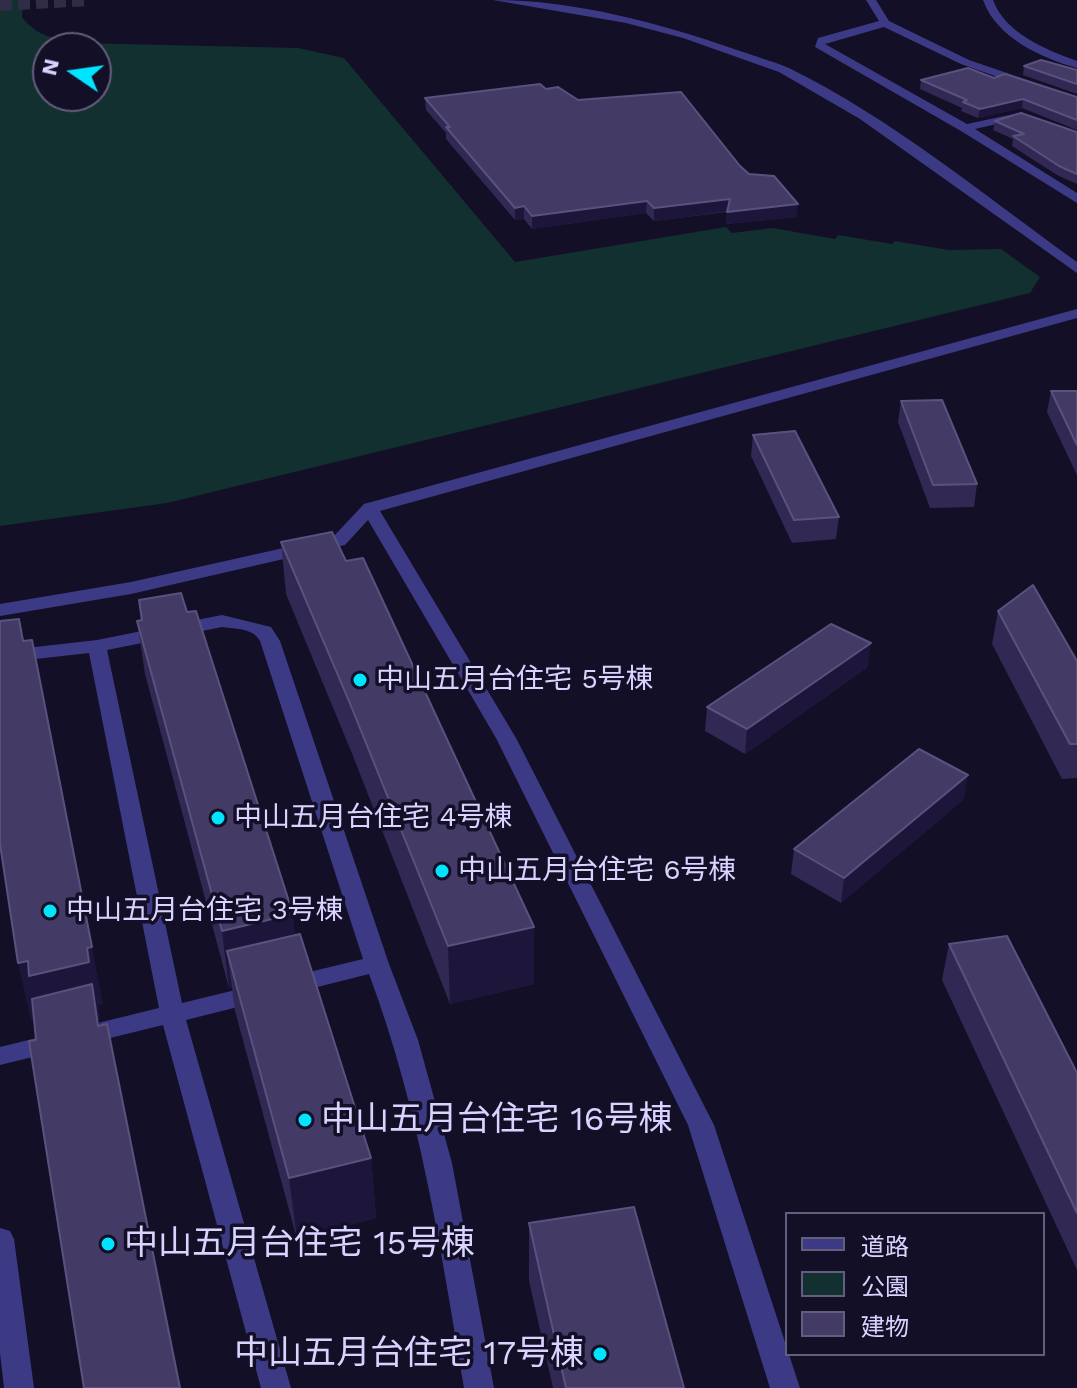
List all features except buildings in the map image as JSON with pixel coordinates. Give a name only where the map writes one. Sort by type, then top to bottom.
[{"type":"street","points":[[498,0],[627,20],[687,36],[783,70],[864,116],[1077,269]]},
{"type":"street","points":[[871,0],[885,23],[965,62],[1074,100]]},
{"type":"street","points":[[988,0],[989,10],[1014,33],[1077,65]]},
{"type":"street","points":[[885,23],[822,40],[819,45],[965,128],[1077,199]]},
{"type":"street","points":[[965,128],[1034,113],[1074,100]]},
{"type":"street","points":[[0,610],[131,588],[339,541],[370,508],[1077,313]]},
{"type":"street","points":[[370,508],[506,738],[701,1125],[785,1388]]},
{"type":"street","points":[[0,657],[97,646],[222,621],[264,631],[270,641],[377,964],[406,1040],[439,1163],[479,1388]]},
{"type":"street","points":[[97,646],[172,1014],[276,1388]]},
{"type":"street","points":[[0,1056],[377,964]]},
{"type":"street","points":[[0,1239],[19,1388]]},
{"type":"green space","points":[[0,0],[31,0],[23,7],[22,17],[39,32],[32,32],[32,112],[112,112],[112,44],[298,48],[344,58],[515,262],[726,227],[732,233],[773,228],[835,239],[838,235],[949,250],[1001,249],[1040,277],[1030,293],[167,503],[0,526]]},
{"type":"tunnel","points":[[0,5],[89,0]]},
{"type":"place","name":"中山五月台住宅 5号棟","points":[[360,680]]},
{"type":"place","name":"中山五月台住宅 4号棟","points":[[218,818]]},
{"type":"place","name":"中山五月台住宅 6号棟","points":[[442,871]]},
{"type":"place","name":"中山五月台住宅 3号棟","points":[[50,911]]},
{"type":"place","name":"中山五月台住宅 16号棟","points":[[305,1120]]},
{"type":"place","name":"中山五月台住宅 15号棟","points":[[108,1244]]},
{"type":"place","name":"中山五月台住宅 17号棟","points":[[600,1354]]}]
